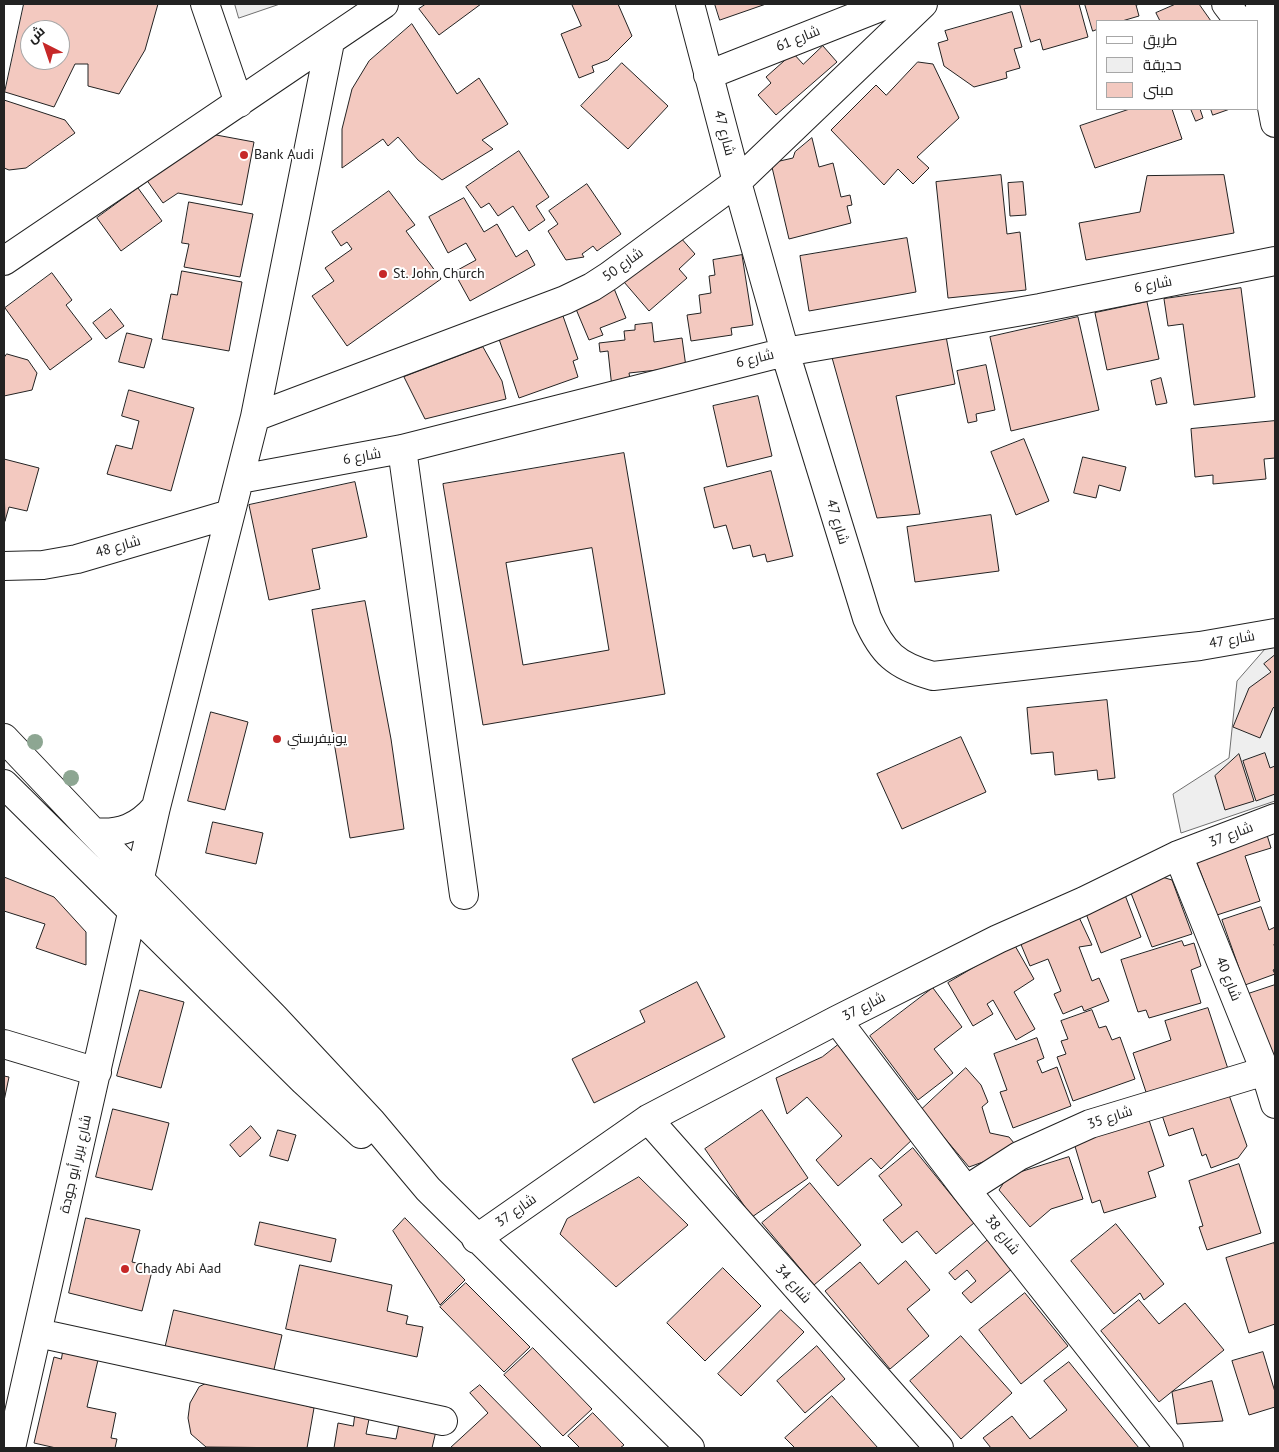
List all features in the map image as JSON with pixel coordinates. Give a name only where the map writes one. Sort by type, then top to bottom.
[{"type":"street","points":[[205,4],[239,103]]},
{"type":"street","points":[[4,261],[384,4]]},
{"type":"street","name":"شارع 47","points":[[690,4],[737,182],[785,352],[866,618],[879,643],[897,661],[920,672],[934,676],[1200,646],[1275,633]]},
{"type":"street","name":"شارع 61","points":[[708,75],[888,4]]},
{"type":"street","name":"شارع 50","points":[[255,417],[565,300],[592,287],[737,182],[923,4]]},
{"type":"street","points":[[1226,4],[1238,20]]},
{"type":"street","points":[[1260,4],[1260,47],[1275,122]]},
{"type":"street","name":"شارع بربر أبو جودة","points":[[11,1448],[156,807],[255,417],[330,42]]},
{"type":"street","name":"شارع 6","points":[[240,479],[402,450],[785,352],[1040,308],[1275,261]]},
{"type":"street","points":[[402,450],[464,895]]},
{"type":"street","name":"شارع 48","points":[[4,566],[43,565],[78,559],[230,514]]},
{"type":"street","points":[[4,738],[318,1064],[371,1122],[428,1190],[690,1448]]},
{"type":"street","points":[[4,784],[348,1123],[428,1190]]},
{"type":"street","points":[[93,832],[108,834],[135,826],[147,818],[156,807]]},
{"type":"street","name":"شارع 37","points":[[476,1239],[648,1119],[837,1020],[998,939],[1084,901],[1178,855],[1275,818]]},
{"type":"street","name":"شارع 40","points":[[1178,855],[1265,1071],[1275,1104]]},
{"type":"street","name":"شارع 38","points":[[837,1020],[966,1190],[1169,1448]]},
{"type":"street","points":[[4,1044],[97,1072]]},
{"type":"street","name":"شارع 35","points":[[966,1190],[1019,1156],[1090,1124],[1265,1071]]},
{"type":"street","name":"شارع 34","points":[[648,1119],[939,1448]]},
{"type":"street","points":[[38,1333],[443,1421]]},
{"type":"green space","points":[[235,4],[280,4],[239,18]]},
{"type":"green space","points":[[1275,645],[1275,801],[1181,833],[1173,794],[1229,758],[1237,681],[1265,649]]},
{"type":"building","points":[[24,4],[158,4],[145,50],[119,94],[88,86],[88,64],[75,64],[54,107],[5,92],[20,23],[20,70],[70,70],[70,20],[21,20]]},
{"type":"building","points":[[426,4],[481,4],[439,35],[419,9]]},
{"type":"building","points":[[572,4],[618,4],[632,36],[608,60],[592,66],[594,72],[579,78],[561,34],[581,26]]},
{"type":"building","points":[[715,4],[766,4],[720,20]]},
{"type":"building","points":[[1020,4],[1079,4],[1088,37],[1043,50],[1040,39],[1031,42]]},
{"type":"building","points":[[1085,4],[1141,4],[1136,5],[1139,16],[1125,20],[1096,20],[1096,30],[1093,31]]},
{"type":"building","points":[[1176,4],[1199,4],[1210,20],[1160,20],[1156,13]]},
{"type":"building","points":[[1012,12],[1022,47],[1014,49],[1020,68],[1006,72],[1007,78],[974,87],[944,66],[938,43],[948,40],[945,31]]},
{"type":"building","points":[[412,24],[457,94],[479,78],[508,124],[482,140],[493,149],[442,180],[418,160],[398,137],[388,146],[383,139],[342,168],[342,129],[352,89],[369,61]]},
{"type":"building","points":[[823,46],[837,62],[776,115],[758,95],[771,83],[766,77],[793,53],[803,64]]},
{"type":"building","points":[[918,62],[933,64],[959,118],[917,157],[929,168],[913,184],[898,169],[884,185],[831,130],[876,85],[886,95]]},
{"type":"building","points":[[622,63],[668,106],[628,149],[581,106]]},
{"type":"building","points":[[4,100],[65,120],[75,133],[26,168],[9,170],[4,168]]},
{"type":"building","points":[[1127,110],[1172,110],[1182,139],[1095,168],[1080,126]]},
{"type":"building","points":[[1191,110],[1200,110],[1203,118],[1196,121]]},
{"type":"building","points":[[1211,110],[1227,110],[1213,115]]},
{"type":"building","points":[[200,132],[254,142],[242,205],[178,193],[163,203],[141,172]]},
{"type":"building","points":[[812,138],[819,167],[833,163],[841,197],[850,195],[852,205],[847,206],[851,223],[789,239],[771,163],[793,158],[795,152]]},
{"type":"building","points":[[519,151],[549,197],[536,206],[545,220],[529,231],[513,206],[498,216],[489,203],[481,208],[466,187]]},
{"type":"building","points":[[1001,175],[1007,234],[1020,232],[1026,290],[948,298],[936,182]]},
{"type":"building","points":[[1224,175],[1234,233],[1086,260],[1079,223],[1140,212],[1147,176]]},
{"type":"building","points":[[1023,182],[1026,215],[1010,216],[1008,183]]},
{"type":"building","points":[[587,184],[621,234],[597,251],[593,246],[582,254],[584,257],[566,260],[548,231],[558,224],[549,211]]},
{"type":"building","points":[[138,188],[162,221],[121,251],[97,218]]},
{"type":"building","name":"St. John Church","points":[[389,191],[415,225],[406,231],[441,279],[347,346],[312,296],[334,281],[325,268],[352,249],[347,242],[341,246],[332,232]]},
{"type":"building","points":[[464,198],[484,232],[497,224],[516,257],[527,250],[535,265],[470,301],[454,272],[476,260],[466,243],[448,253],[429,217]]},
{"type":"building","points":[[189,202],[253,214],[240,277],[184,267],[189,244],[182,243]]},
{"type":"building","points":[[680,237],[695,254],[679,269],[687,278],[649,311],[624,282]]},
{"type":"building","points":[[907,238],[916,292],[809,311],[800,256]]},
{"type":"building","points":[[742,255],[753,325],[731,328],[732,335],[691,341],[687,315],[701,313],[699,295],[711,293],[709,276],[715,275],[713,260]]},
{"type":"building","points":[[182,271],[242,282],[229,351],[162,339],[171,294],[177,295]]},
{"type":"building","points":[[52,273],[72,300],[66,305],[92,339],[50,370],[5,308]]},
{"type":"building","points":[[613,286],[626,318],[600,328],[603,335],[589,340],[573,302]]},
{"type":"building","points":[[1241,288],[1255,397],[1194,405],[1183,324],[1168,326],[1164,299]]},
{"type":"building","points":[[1147,302],[1159,359],[1107,370],[1095,313]]},
{"type":"building","points":[[111,309],[124,326],[106,339],[93,323]]},
{"type":"building","points":[[563,316],[578,359],[573,361],[578,377],[519,398],[499,339]]},
{"type":"building","points":[[1078,317],[1099,410],[1011,431],[990,337]]},
{"type":"building","points":[[652,323],[654,342],[682,338],[686,367],[629,373],[631,385],[612,388],[608,351],[600,352],[599,343],[625,340],[624,331],[635,330],[635,325]]},
{"type":"building","points":[[945,331],[955,384],[896,396],[920,514],[877,518],[831,354]]},
{"type":"building","points":[[127,333],[152,339],[144,368],[119,362]]},
{"type":"building","points":[[483,347],[502,381],[506,399],[425,419],[404,377]]},
{"type":"building","points":[[7,354],[28,360],[37,373],[32,390],[4,396],[4,358]]},
{"type":"building","points":[[986,365],[995,410],[976,414],[977,421],[968,423],[957,371]]},
{"type":"building","points":[[1161,378],[1167,403],[1156,405],[1151,381]]},
{"type":"building","points":[[129,390],[194,408],[171,491],[107,474],[116,445],[132,449],[139,421],[122,416]]},
{"type":"building","points":[[758,396],[772,456],[727,467],[713,406]]},
{"type":"building","points":[[1275,421],[1275,458],[1264,459],[1266,479],[1213,484],[1213,475],[1195,477],[1191,429]]},
{"type":"building","points":[[1024,439],[1049,501],[1016,515],[991,452]]},
{"type":"building","points":[[624,453],[665,694],[483,725],[443,484]],"holes":[[[592,548],[609,650],[523,665],[506,563]]]},
{"type":"building","points":[[1083,457],[1126,467],[1120,491],[1099,485],[1096,498],[1074,493]]},
{"type":"building","points":[[4,459],[39,468],[27,511],[9,507],[5,521]]},
{"type":"building","points":[[771,471],[793,556],[767,562],[765,554],[753,557],[750,545],[733,549],[726,525],[714,528],[704,488]]},
{"type":"building","points":[[355,482],[367,537],[312,549],[320,589],[269,600],[249,505]]},
{"type":"building","points":[[991,515],[999,571],[915,582],[907,527]]},
{"type":"building","points":[[365,601],[391,739],[404,829],[350,838],[312,610]]},
{"type":"building","points":[[1275,655],[1275,706],[1260,738],[1233,727],[1249,688],[1271,672],[1264,664]]},
{"type":"building","points":[[1107,700],[1115,778],[1098,780],[1097,770],[1055,775],[1053,752],[1031,754],[1027,708]]},
{"type":"building","points":[[211,712],[248,722],[225,810],[188,801]]},
{"type":"building","points":[[961,737],[986,792],[902,829],[877,774]]},
{"type":"building","points":[[1265,753],[1270,768],[1275,766],[1275,794],[1256,801],[1243,761]]},
{"type":"building","points":[[1239,754],[1254,801],[1225,810],[1215,776]]},
{"type":"building","points":[[213,822],[263,833],[256,864],[206,853]]},
{"type":"building","points":[[1264,825],[1271,848],[1245,856],[1260,901],[1217,915],[1197,863],[1197,852]]},
{"type":"building","points":[[4,877],[54,897],[86,932],[86,965],[36,948],[45,924],[4,911]]},
{"type":"building","points":[[1162,877],[1172,880],[1192,934],[1152,947],[1129,888]]},
{"type":"building","points":[[1125,895],[1141,937],[1101,953],[1085,911]]},
{"type":"building","points":[[1261,907],[1269,930],[1275,927],[1275,969],[1273,970],[1275,974],[1245,985],[1222,920]]},
{"type":"building","points":[[1077,913],[1092,945],[1079,947],[1092,981],[1099,978],[1109,1001],[1084,1011],[1082,1006],[1063,1014],[1054,994],[1061,991],[1048,959],[1030,966],[1017,935]]},
{"type":"building","points":[[1182,941],[1184,946],[1194,943],[1201,966],[1191,970],[1201,1003],[1149,1018],[1146,1010],[1138,1012],[1121,960]]},
{"type":"building","points":[[1014,944],[1034,979],[1014,992],[1035,1029],[1016,1040],[993,1000],[987,1004],[993,1014],[973,1026],[948,983]]},
{"type":"building","points":[[697,982],[725,1037],[594,1103],[572,1059],[645,1022],[640,1011]]},
{"type":"building","points":[[1275,985],[1275,1055],[1267,1058],[1245,995]]},
{"type":"building","points":[[933,988],[962,1027],[934,1049],[953,1073],[918,1100],[870,1036]]},
{"type":"building","points":[[140,990],[184,1002],[161,1088],[117,1076]]},
{"type":"building","points":[[1208,1008],[1229,1072],[1148,1098],[1133,1053],[1171,1040],[1165,1021]]},
{"type":"building","points":[[1092,1010],[1099,1028],[1106,1026],[1112,1040],[1120,1037],[1135,1079],[1073,1101],[1057,1057],[1066,1054],[1061,1041],[1068,1039],[1061,1021]]},
{"type":"building","points":[[1037,1038],[1044,1058],[1037,1061],[1042,1073],[1057,1067],[1071,1106],[1013,1128],[1000,1092],[1007,1090],[994,1054]]},
{"type":"building","points":[[838,1045],[914,1138],[881,1169],[871,1158],[838,1186],[816,1160],[842,1136],[807,1097],[787,1114],[776,1078],[822,1057]]},
{"type":"building","points":[[966,1068],[981,1085],[988,1102],[982,1107],[990,1133],[1009,1137],[1019,1149],[969,1167],[921,1110]]},
{"type":"building","points":[[4,1076],[9,1077],[4,1101]]},
{"type":"building","points":[[1229,1095],[1247,1146],[1238,1158],[1211,1168],[1206,1154],[1202,1156],[1193,1128],[1169,1136],[1161,1112]]},
{"type":"building","points":[[113,1109],[169,1123],[152,1190],[96,1177]]},
{"type":"building","points":[[762,1110],[808,1178],[752,1217],[705,1149]]},
{"type":"building","points":[[1149,1120],[1164,1166],[1148,1172],[1156,1197],[1104,1213],[1100,1200],[1092,1203],[1074,1143]]},
{"type":"building","points":[[251,1126],[261,1138],[240,1157],[230,1145]]},
{"type":"building","points":[[278,1130],[296,1135],[288,1161],[270,1156]]},
{"type":"building","points":[[913,1148],[974,1223],[936,1254],[917,1231],[902,1243],[883,1220],[902,1205],[879,1176]]},
{"type":"building","points":[[1069,1157],[1083,1199],[1051,1209],[1030,1227],[999,1190],[1008,1176]]},
{"type":"building","points":[[1239,1164],[1261,1233],[1207,1250],[1199,1227],[1203,1226],[1189,1181]]},
{"type":"building","points":[[639,1177],[688,1225],[616,1287],[560,1234],[567,1219]]},
{"type":"building","points":[[810,1183],[861,1245],[814,1285],[762,1223]]},
{"type":"building","points":[[86,1218],[140,1230],[132,1262],[153,1267],[142,1311],[69,1293]]},
{"type":"building","points":[[405,1218],[465,1280],[440,1305],[393,1231]]},
{"type":"building","points":[[260,1222],[336,1239],[331,1262],[255,1245]]},
{"type":"building","points":[[1116,1224],[1164,1284],[1144,1300],[1140,1293],[1114,1314],[1071,1261]]},
{"type":"building","points":[[989,1239],[1013,1268],[971,1303],[962,1293],[976,1281],[967,1270],[955,1280],[949,1273]]},
{"type":"building","points":[[1274,1243],[1275,1324],[1249,1333],[1226,1258]]},
{"type":"building","points":[[906,1261],[930,1290],[907,1309],[929,1336],[890,1369],[825,1291],[860,1262],[878,1284]]},
{"type":"building","points":[[300,1265],[392,1285],[387,1311],[408,1316],[406,1324],[423,1327],[417,1357],[286,1329]]},
{"type":"building","points":[[723,1268],[761,1306],[705,1361],[667,1323]]},
{"type":"building","points":[[466,1283],[530,1347],[504,1372],[440,1307]]},
{"type":"building","points":[[1025,1293],[1068,1346],[1021,1384],[979,1330]]},
{"type":"building","points":[[1139,1300],[1159,1324],[1185,1303],[1224,1350],[1159,1402],[1101,1331]]},
{"type":"building","points":[[174,1310],[282,1335],[272,1378],[164,1353]]},
{"type":"building","points":[[781,1310],[804,1332],[741,1396],[718,1374]]},
{"type":"building","points":[[961,1336],[1012,1393],[961,1439],[910,1381]]},
{"type":"building","points":[[817,1346],[845,1379],[805,1413],[777,1381]]},
{"type":"building","points":[[533,1348],[592,1409],[563,1436],[504,1375]]},
{"type":"building","points":[[63,1352],[98,1360],[87,1407],[116,1413],[111,1438],[117,1439],[115,1448],[56,1448],[34,1443],[54,1357],[61,1359]]},
{"type":"building","points":[[1263,1352],[1275,1392],[1275,1407],[1249,1415],[1232,1361]]},
{"type":"building","points":[[1069,1362],[1139,1448],[991,1448],[983,1438],[1012,1416],[1030,1439],[1067,1410],[1044,1381]]},
{"type":"building","points":[[215,1379],[314,1408],[307,1448],[206,1447],[191,1434],[188,1418],[190,1403],[199,1387]]},
{"type":"building","points":[[1212,1381],[1223,1421],[1177,1424],[1172,1392]]},
{"type":"building","points":[[480,1385],[542,1448],[450,1448],[488,1413],[470,1393]]},
{"type":"building","points":[[832,1396],[878,1448],[795,1448],[785,1438]]},
{"type":"building","points":[[593,1413],[624,1445],[620,1448],[580,1448],[568,1436]]},
{"type":"building","points":[[355,1416],[369,1419],[366,1434],[396,1439],[399,1424],[436,1431],[432,1448],[334,1448],[338,1423],[353,1426]]},
{"type":"place","name":"Bank Audi","points":[[244,155]]},
{"type":"place","name":"St. John Church","points":[[383,274]]},
{"type":"place","name":"يونيفرستي","points":[[277,739]]},
{"type":"place","name":"Chady Abi Aad","points":[[125,1269]]}]
